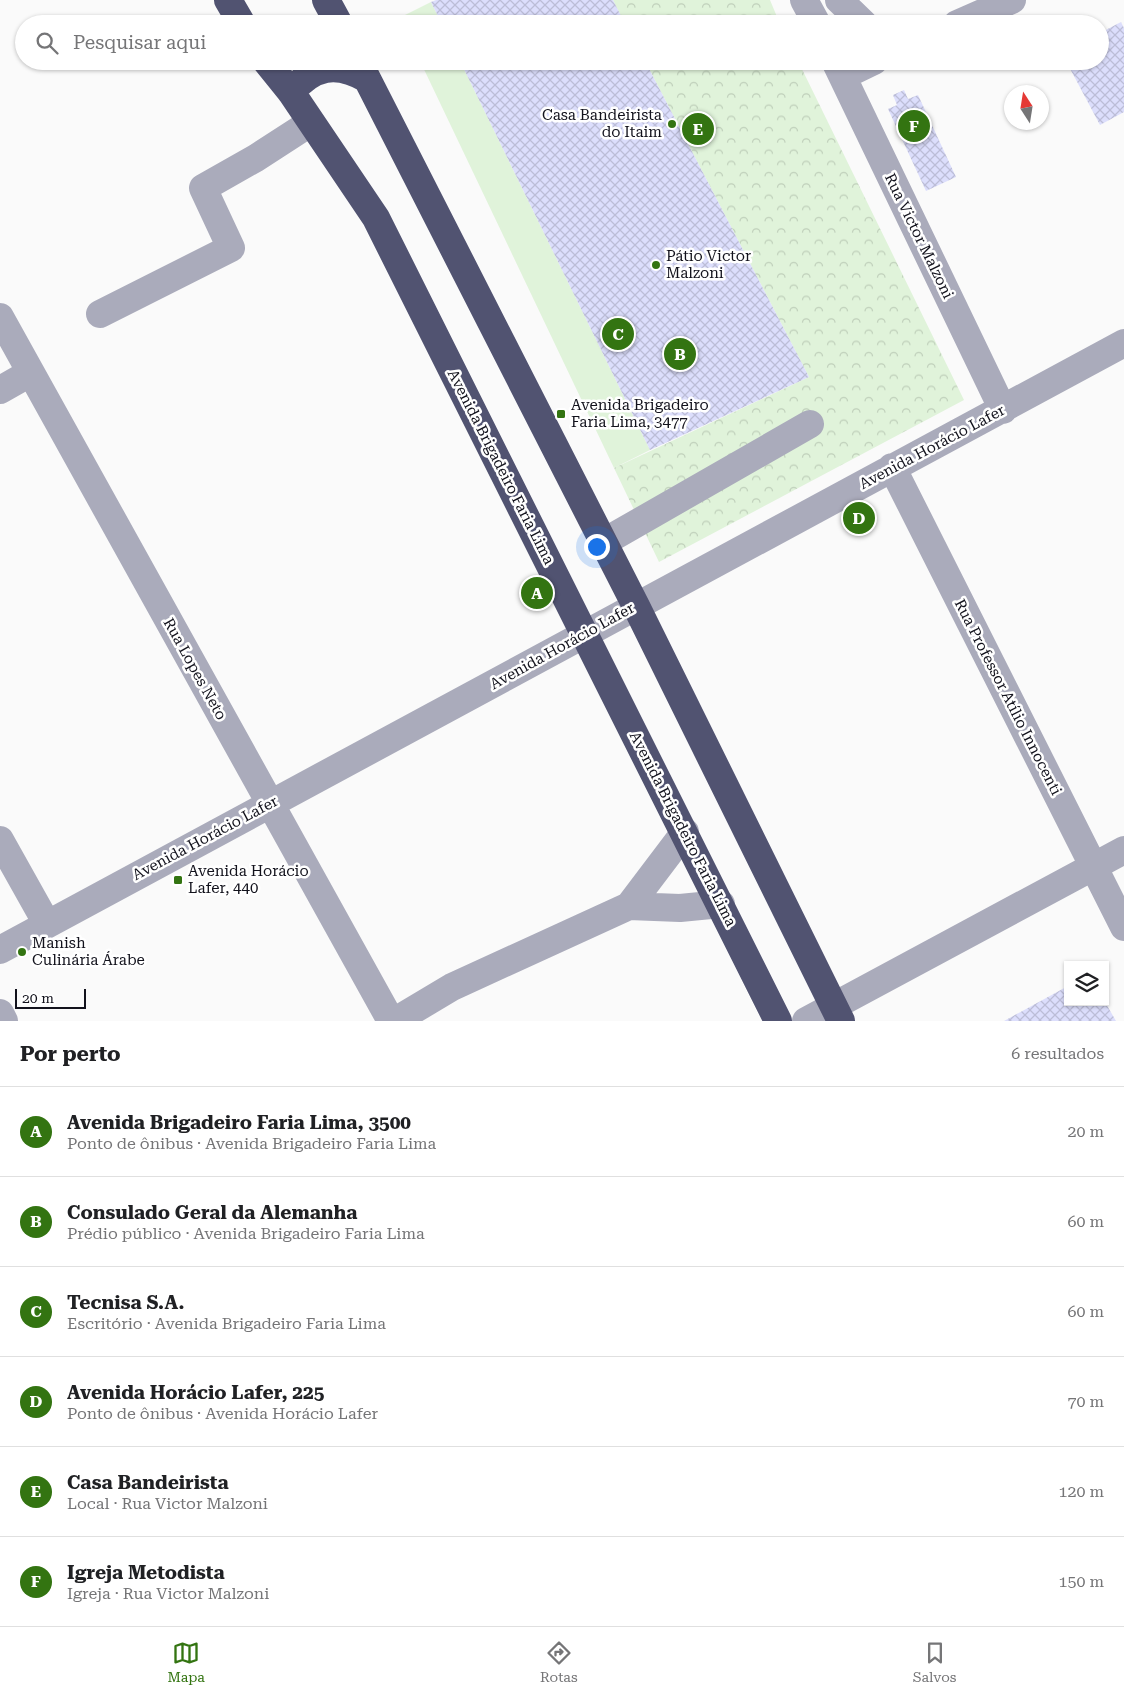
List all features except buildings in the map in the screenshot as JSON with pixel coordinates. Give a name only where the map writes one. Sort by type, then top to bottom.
[{"type":"highway","points":[[228,0],[237,15]]},
{"type":"highway","points":[[326,0],[334,15]]},
{"type":"highway","name":"Avenida Brigadeiro Faria Lima","points":[[273,70],[291,92],[310,123],[376,218],[778,1021]]},
{"type":"highway","points":[[291,92],[301,80],[321,70]]},
{"type":"highway","points":[[348,70],[355,72],[362,70],[604,542],[837,1014]]},
{"type":"street","points":[[804,0],[812,15]]},
{"type":"street","points":[[839,0],[855,15]]},
{"type":"street","points":[[977,15],[1012,0]]},
{"type":"street","name":"Rua Victor Malzoni","points":[[839,70],[1003,410]]},
{"type":"street","points":[[100,314],[230,248],[204,188],[256,158],[310,123]]},
{"type":"street","name":"Rua Lopes Neto","points":[[0,317],[391,1021]]},
{"type":"street","name":"Avenida Horácio Lafer","points":[[0,950],[1124,343]]},
{"type":"street","points":[[0,390],[30,373]]},
{"type":"street","points":[[604,542],[810,424]]},
{"type":"street","name":"Rua Professor Atílio Innocenti","points":[[892,467],[1124,927]]},
{"type":"street","points":[[629,906],[685,832]]},
{"type":"street","points":[[0,840],[47,924]]},
{"type":"street","points":[[806,1021],[837,1014],[1124,850]]},
{"type":"street","points":[[395,1021],[479,974],[629,906],[680,908],[721,904]]},
{"type":"street","points":[[0,1013],[4,1021]]},
{"type":"green space","points":[[613,0],[770,0],[776,15],[620,15]]},
{"type":"green space","points":[[431,2],[438,15],[405,15]]},
{"type":"green space","points":[[424,70],[464,70],[650,450],[614,468]]},
{"type":"green space","points":[[650,70],[802,70],[964,400],[659,562],[614,468],[809,377]]},
{"type":"place","name":"Casa Bandeirista do Itaim","points":[[672,124]]},
{"type":"place","name":"Igreja Metodista","points":[[914,126]]},
{"type":"place","name":"Casa Bandeirista","points":[[698,129]]},
{"type":"place","name":"Pátio Victor Malzoni","points":[[656,265]]},
{"type":"place","name":"Tecnisa S.A.","points":[[618,334]]},
{"type":"place","name":"Consulado Geral da Alemanha","points":[[680,354]]},
{"type":"place","name":"Avenida Brigadeiro Faria Lima, 3477","points":[[561,414]]},
{"type":"place","name":"Avenida Horácio Lafer, 225","points":[[859,518]]},
{"type":"place","name":"Avenida Brigadeiro Faria Lima, 3500","points":[[537,593]]},
{"type":"place","name":"Avenida Horácio Lafer, 440","points":[[178,880]]},
{"type":"place","name":"Manish Culinária Árabe","points":[[22,952]]}]
